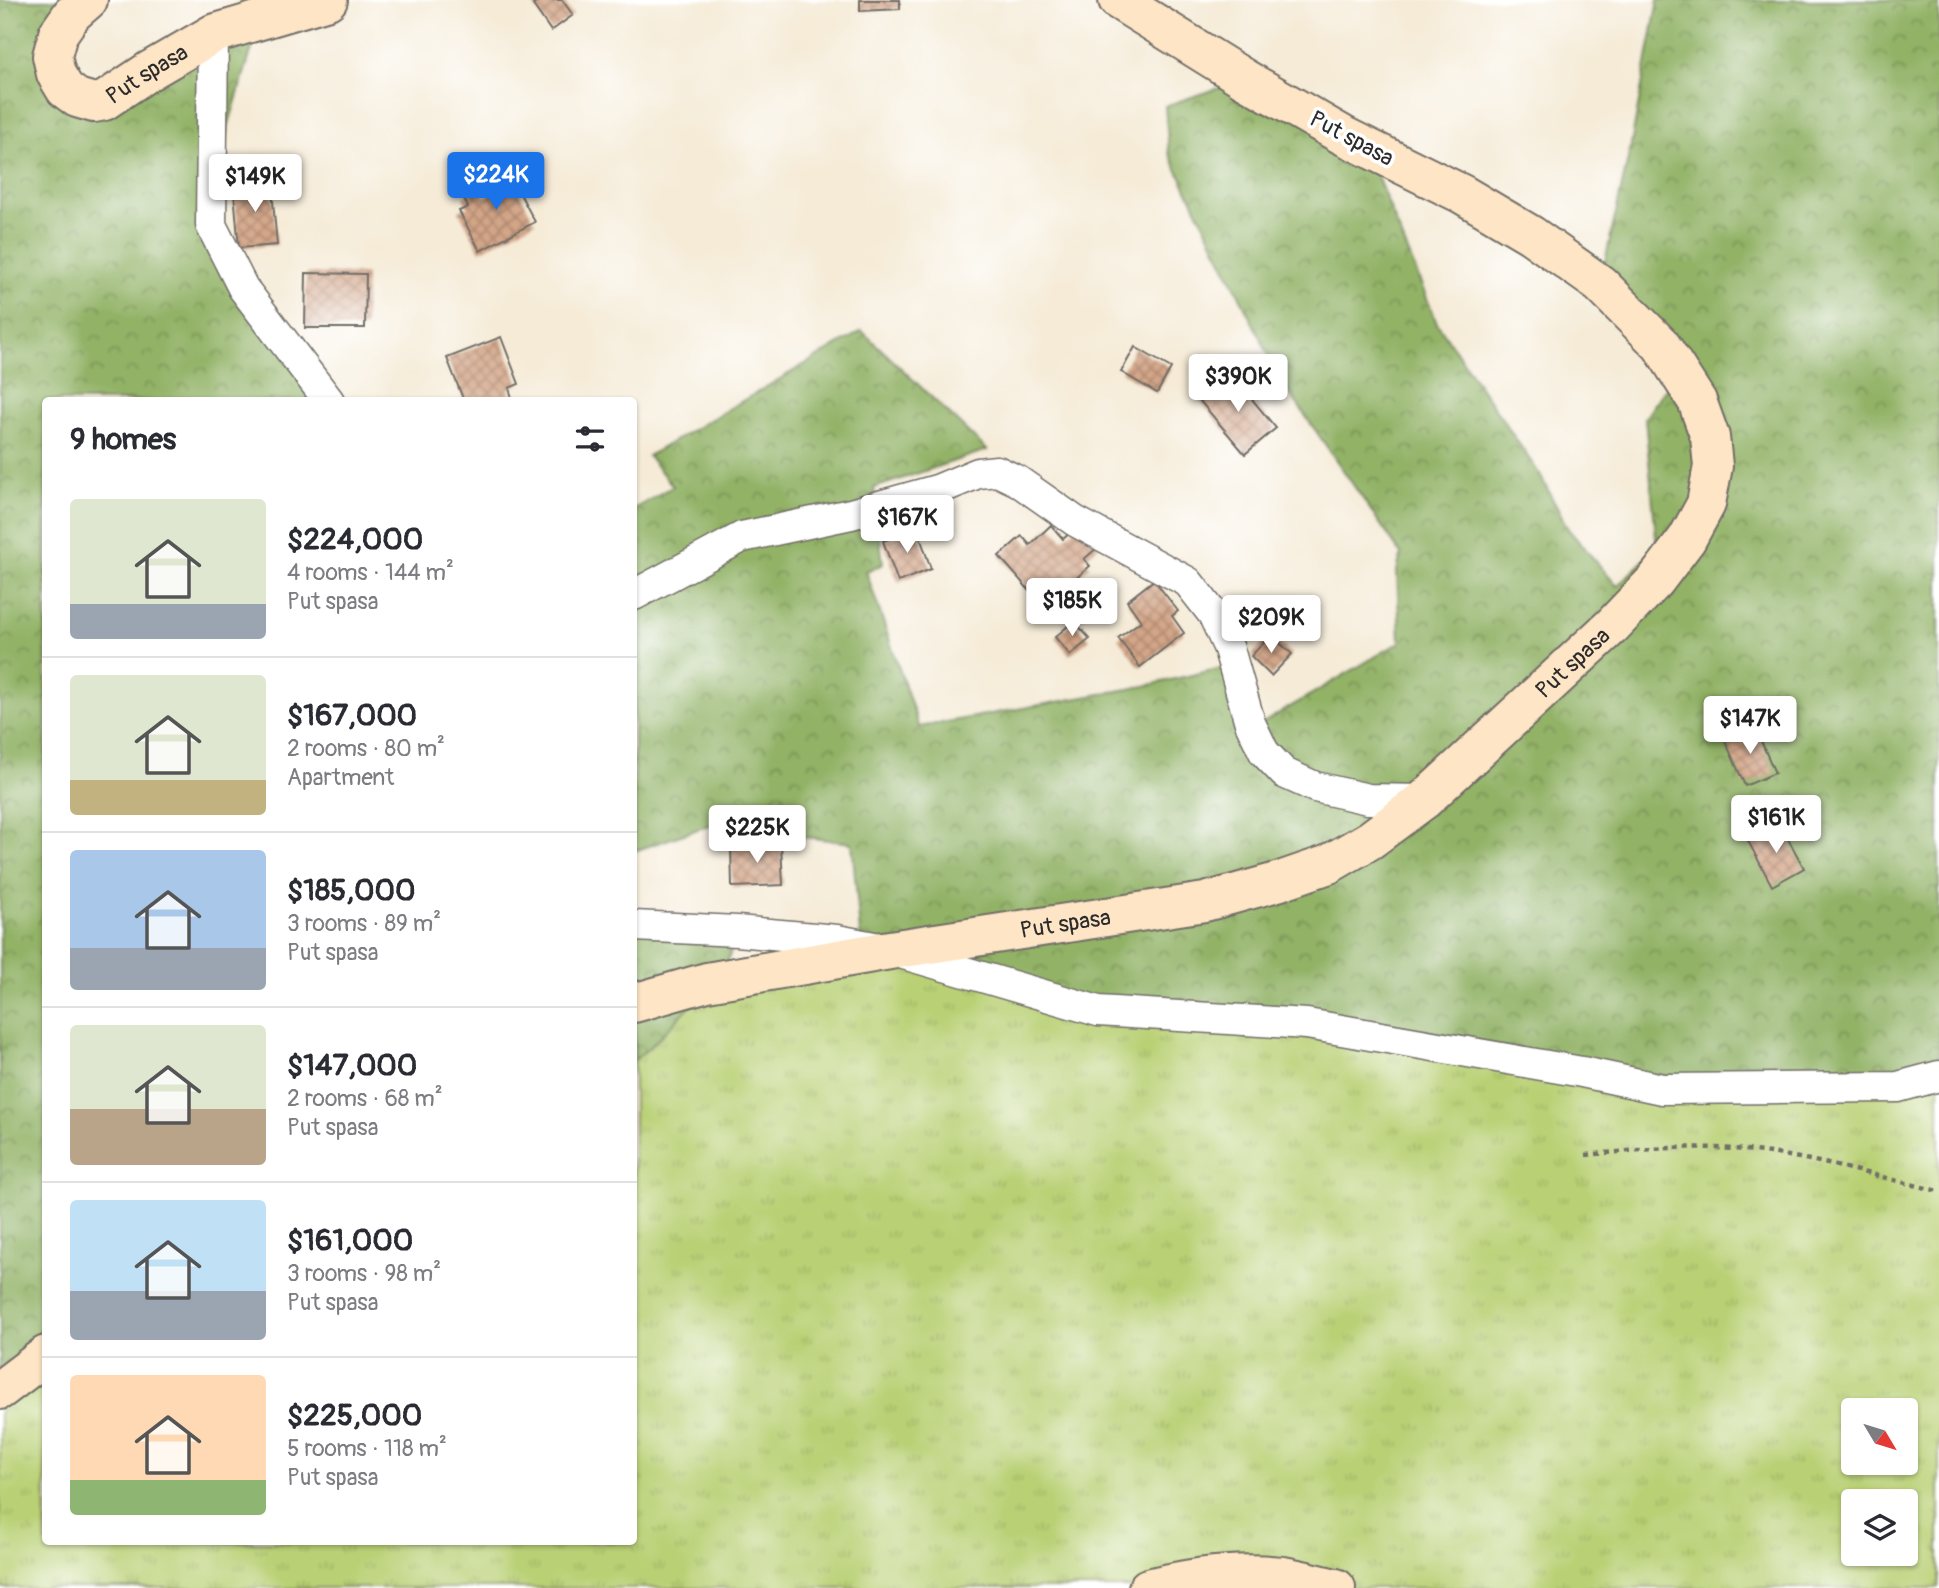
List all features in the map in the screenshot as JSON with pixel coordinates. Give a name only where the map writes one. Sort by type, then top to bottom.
[{"type":"street","name":"Put spasa","points":[[88,0],[72,14],[58,34],[52,56],[56,74],[65,89],[85,102],[94,103],[104,101],[149,71],[214,34],[328,0]]},
{"type":"street","name":"Put spasa","points":[[637,1002],[707,982],[890,950],[1217,899],[1329,864],[1370,840],[1424,800],[1612,626],[1656,580],[1687,539],[1706,504],[1713,466],[1710,437],[1698,401],[1661,345],[1600,284],[1531,235],[1462,194],[1344,136],[1245,79],[1118,0]]},
{"type":"street","points":[[214,34],[211,225],[243,288],[326,397]]},
{"type":"street","points":[[637,593],[741,537],[851,514],[937,490],[978,473],[997,471],[1018,481],[1076,521],[1188,583],[1213,614],[1230,649],[1250,723],[1264,752],[1284,774],[1315,787],[1368,799],[1424,800]]},
{"type":"street","points":[[637,926],[837,940],[890,950],[1098,1011],[1307,1024],[1582,1072],[1662,1089],[1898,1087],[1939,1076]]},
{"type":"street","points":[[0,1390],[42,1358]]},
{"type":"street","points":[[1147,1588],[1201,1577],[1239,1574],[1284,1576],[1336,1588]]},
{"type":"path","points":[[1586,1155],[1716,1147],[1784,1155],[1939,1191]]},
{"type":"green space","points":[[0,0],[98,0],[66,33],[78,90],[260,22],[213,176],[211,225],[326,397],[42,397],[42,1339],[0,1370]]},
{"type":"green space","points":[[1658,0],[1939,0],[1939,1073],[1898,1087],[1582,1072],[1098,1011],[861,944],[852,843],[710,825],[637,850],[637,507],[673,486],[648,456],[862,331],[987,450],[874,488],[883,564],[866,571],[919,727],[1145,686],[1226,667],[1251,730],[1400,642],[1397,571],[1401,554],[1282,382],[1169,153],[1165,106],[1245,79],[1365,147],[1437,323],[1540,475],[1568,529],[1617,586],[1657,548],[1645,418],[1679,370],[1600,284],[1630,150]]},
{"type":"green space","points":[[637,926],[737,931],[725,970],[637,1058]]},
{"type":"green space","points":[[791,954],[1939,1073],[1939,1588],[0,1588],[0,1370],[42,1338],[42,1545],[637,1545],[637,1058],[725,970]]},
{"type":"building","points":[[539,0],[562,0],[573,15],[551,31],[533,5]]},
{"type":"building","points":[[860,0],[900,0],[900,9],[860,11]]},
{"type":"building","points":[[508,171],[535,222],[480,251],[459,211],[468,207],[463,197],[480,188],[485,197],[490,195],[484,184]]},
{"type":"building","points":[[271,179],[277,245],[239,248],[233,182]]},
{"type":"building","points":[[306,273],[366,274],[365,328],[305,328]]},
{"type":"building","points":[[501,337],[519,384],[509,388],[512,397],[462,397],[447,358]]},
{"type":"building","points":[[1135,347],[1171,368],[1157,393],[1121,372]]},
{"type":"building","points":[[1231,374],[1276,428],[1245,454],[1199,400]]},
{"type":"building","points":[[1084,521],[1103,543],[1084,559],[1090,566],[1044,607],[999,556],[1022,536],[1030,545],[1051,525],[1063,539]]},
{"type":"building","points":[[917,528],[931,569],[898,582],[883,541]]},
{"type":"building","points":[[1154,580],[1178,611],[1172,616],[1184,633],[1140,667],[1118,638],[1141,621],[1127,601]]},
{"type":"building","points":[[1074,621],[1090,639],[1070,655],[1055,637]]},
{"type":"building","points":[[1271,635],[1292,654],[1271,676],[1251,656]]},
{"type":"building","points":[[1754,725],[1775,773],[1745,786],[1724,738]]},
{"type":"building","points":[[1780,824],[1804,868],[1772,886],[1748,841]]},
{"type":"building","points":[[781,844],[783,885],[732,887],[731,845]]}]
